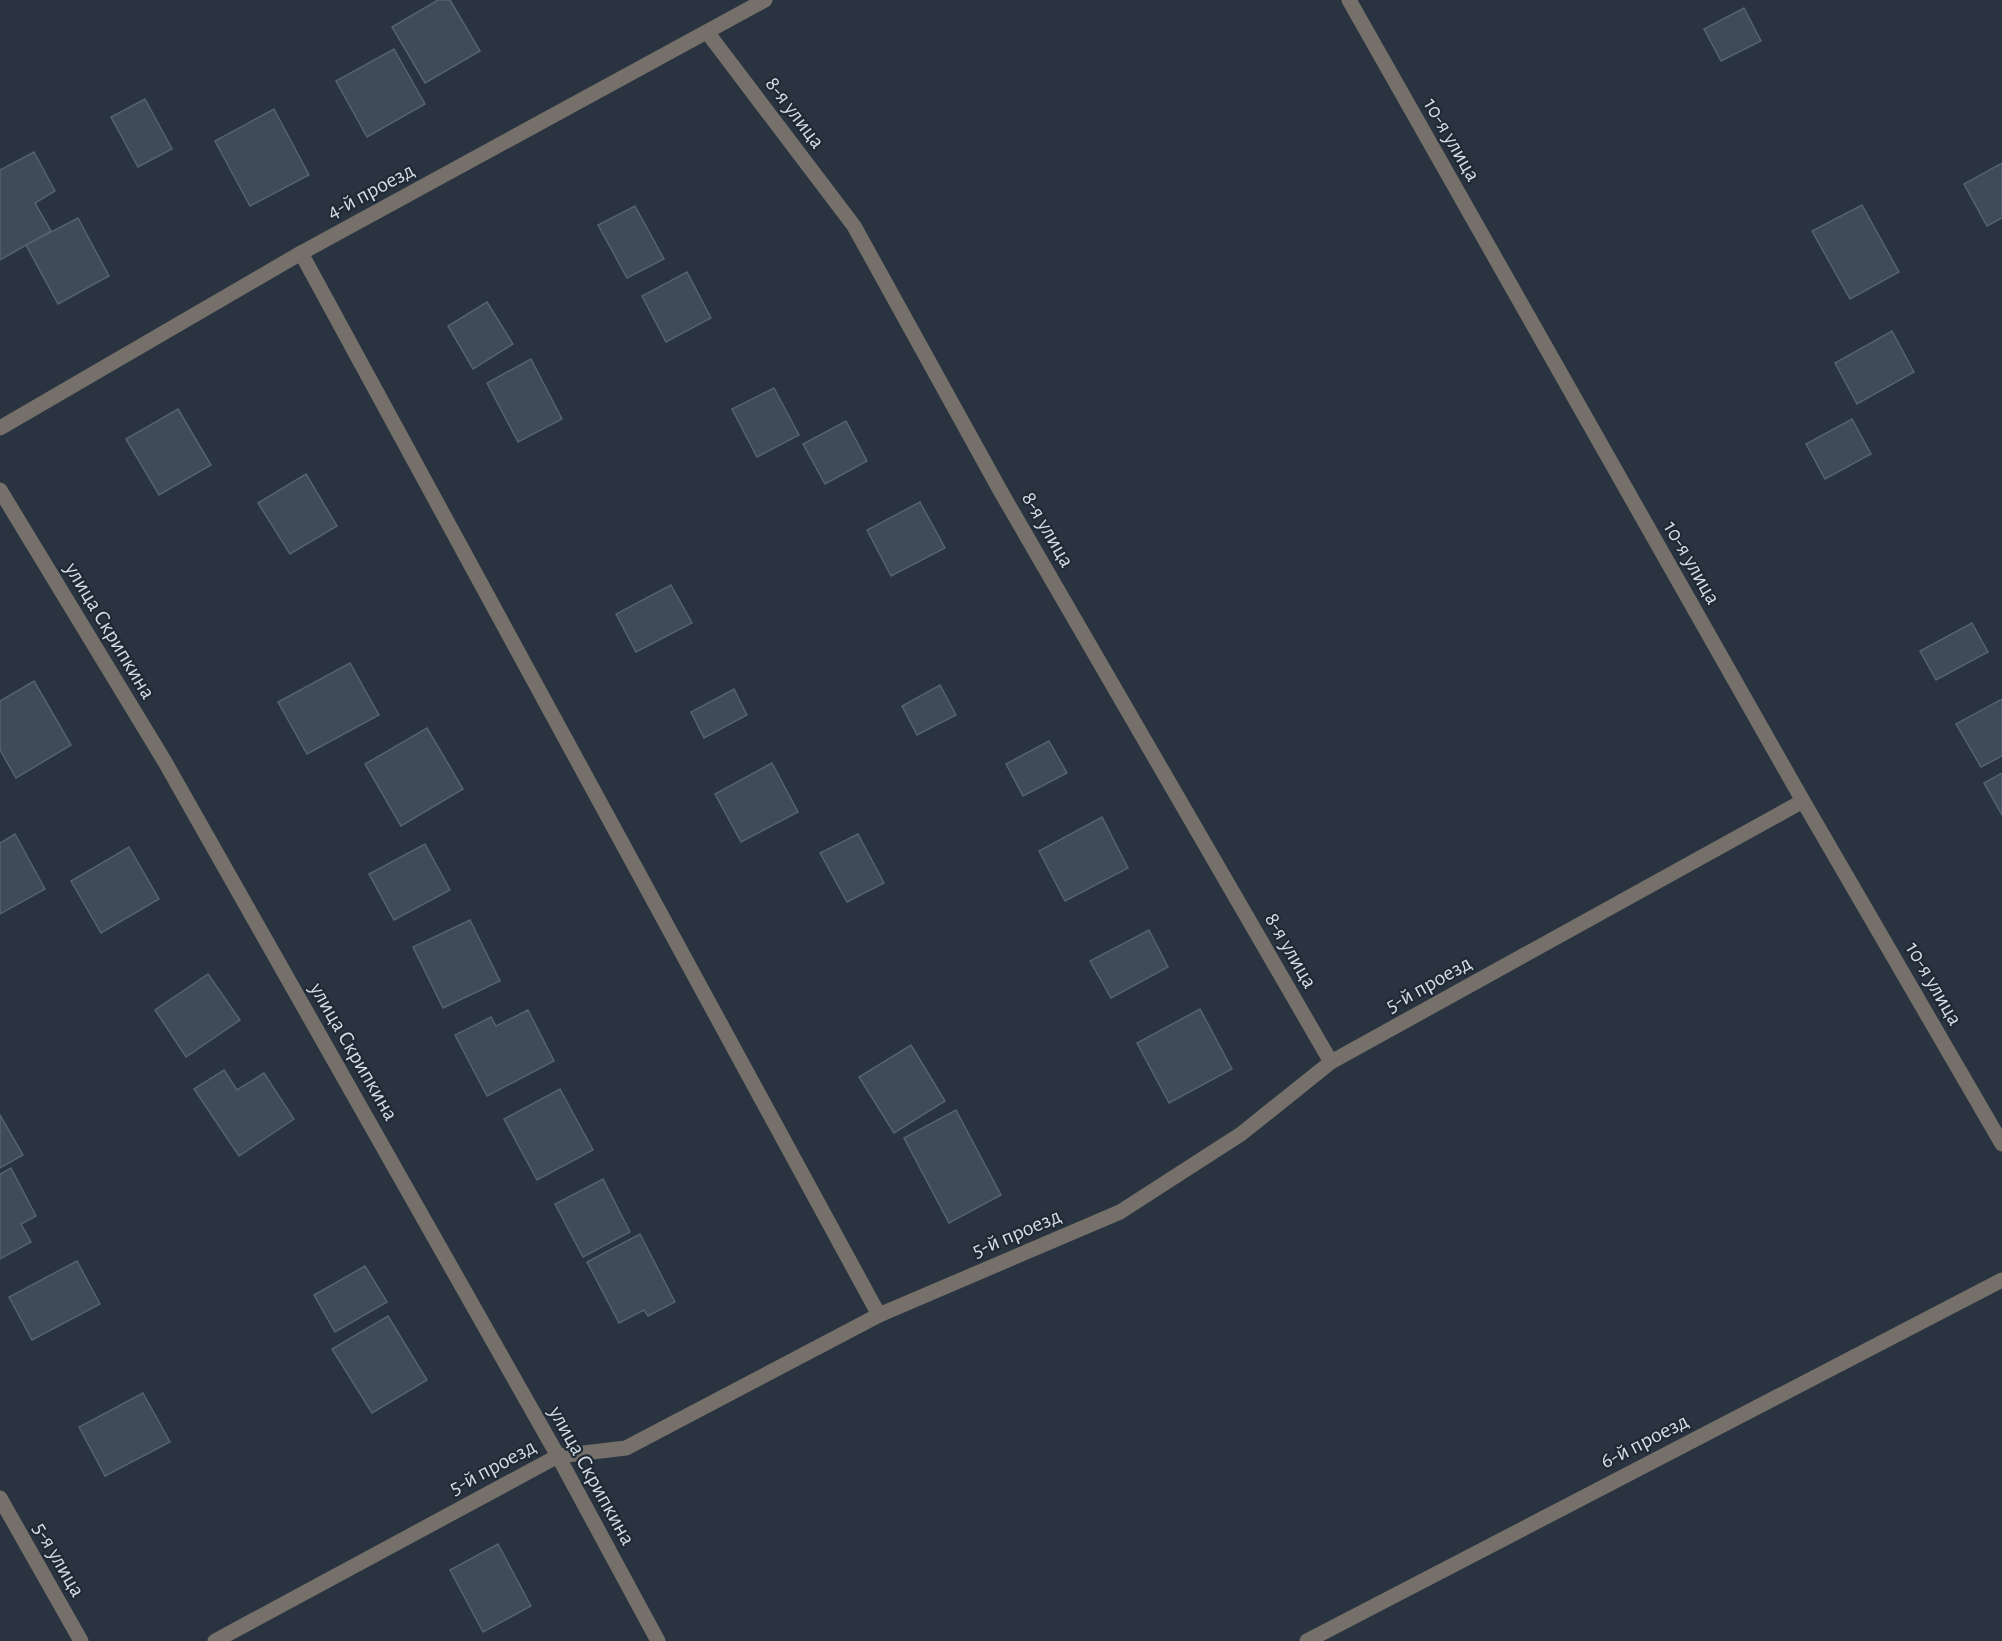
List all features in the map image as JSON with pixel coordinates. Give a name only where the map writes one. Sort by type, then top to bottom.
[{"type":"street","name":"4-й проезд","points":[[0,428],[301,253],[765,0]]},
{"type":"street","name":"10-я улица","points":[[1349,0],[1803,801],[2002,1144]]},
{"type":"street","name":"8-я улица","points":[[707,32],[854,226],[1002,492],[1331,1062]]},
{"type":"street","points":[[301,253],[879,1315]]},
{"type":"street","name":"улица Скрипкина","points":[[0,490],[165,762],[558,1455],[658,1641]]},
{"type":"street","name":"5-й проезд","points":[[215,1641],[558,1455],[626,1448],[879,1315],[1120,1212],[1241,1134],[1331,1062],[1803,801]]},
{"type":"street","name":"6-й проезд","points":[[1307,1641],[2002,1280]]},
{"type":"street","name":"5-я улица","points":[[0,1498],[81,1641]]},
{"type":"building","points":[[438,0],[450,0],[480,51],[425,83],[392,27]]},
{"type":"building","points":[[1744,8],[1761,41],[1721,61],[1704,29]]},
{"type":"building","points":[[394,49],[425,104],[367,137],[336,81]]},
{"type":"building","points":[[145,99],[172,149],[138,167],[111,117]]},
{"type":"building","points":[[274,109],[309,175],[250,206],[215,141]]},
{"type":"building","points":[[34,152],[55,191],[35,203],[51,231],[0,260],[0,170]]},
{"type":"building","points":[[2002,163],[2002,218],[1987,226],[1964,184]]},
{"type":"building","points":[[1862,205],[1899,272],[1850,299],[1812,231]]},
{"type":"building","points":[[635,206],[664,259],[627,278],[598,225]]},
{"type":"building","points":[[78,218],[109,276],[58,304],[26,245]]},
{"type":"building","points":[[687,272],[711,318],[666,342],[642,296]]},
{"type":"building","points":[[487,302],[513,344],[473,369],[448,326]]},
{"type":"building","points":[[1892,331],[1914,372],[1857,404],[1835,363]]},
{"type":"building","points":[[531,359],[562,419],[518,442],[487,383]]},
{"type":"building","points":[[774,388],[799,435],[757,457],[732,409]]},
{"type":"building","points":[[178,409],[211,465],[159,495],[126,439]]},
{"type":"building","points":[[1852,419],[1871,454],[1825,479],[1806,444]]},
{"type":"building","points":[[846,421],[867,461],[825,484],[803,444]]},
{"type":"building","points":[[306,474],[337,526],[290,554],[258,503]]},
{"type":"building","points":[[920,502],[945,548],[891,576],[867,530]]},
{"type":"building","points":[[671,585],[692,623],[636,652],[616,614]]},
{"type":"building","points":[[1972,623],[1988,652],[1936,680],[1920,651]]},
{"type":"building","points":[[350,663],[379,715],[307,754],[278,702]]},
{"type":"building","points":[[34,681],[71,745],[16,778],[0,750],[0,701]]},
{"type":"building","points":[[940,685],[956,715],[917,735],[902,706]]},
{"type":"building","points":[[734,689],[747,715],[704,738],[691,712]]},
{"type":"building","points":[[2002,699],[2002,756],[1981,767],[1956,724]]},
{"type":"building","points":[[427,728],[463,789],[401,826],[365,764]]},
{"type":"building","points":[[1049,741],[1067,773],[1023,796],[1006,764]]},
{"type":"building","points":[[772,763],[798,812],[741,842],[715,794]]},
{"type":"building","points":[[2002,773],[2002,815],[1984,783]]},
{"type":"building","points":[[1102,817],[1128,868],[1065,901],[1039,851]]},
{"type":"building","points":[[15,834],[45,889],[0,914],[0,843]]},
{"type":"building","points":[[858,834],[884,883],[847,902],[820,853]]},
{"type":"building","points":[[425,844],[450,890],[394,920],[369,874]]},
{"type":"building","points":[[129,847],[159,899],[101,933],[71,881]]},
{"type":"building","points":[[470,920],[500,981],[443,1008],[413,947]]},
{"type":"building","points":[[1149,930],[1168,967],[1111,998],[1090,961]]},
{"type":"building","points":[[208,974],[240,1020],[186,1057],[155,1010]]},
{"type":"building","points":[[1200,1009],[1232,1069],[1169,1103],[1137,1043]]},
{"type":"building","points":[[528,1010],[554,1061],[487,1096],[455,1035],[491,1017],[496,1026]]},
{"type":"building","points":[[911,1045],[945,1101],[894,1133],[859,1077]]},
{"type":"building","points":[[224,1070],[237,1090],[264,1073],[294,1119],[239,1156],[194,1089]]},
{"type":"building","points":[[560,1089],[593,1150],[537,1180],[504,1119]]},
{"type":"building","points":[[956,1110],[1001,1195],[949,1223],[904,1138]]},
{"type":"building","points":[[0,1115],[23,1155],[0,1168]]},
{"type":"building","points":[[11,1168],[36,1216],[21,1224],[31,1242],[0,1259],[0,1174]]},
{"type":"building","points":[[603,1179],[630,1232],[583,1257],[555,1204]]},
{"type":"building","points":[[640,1234],[675,1302],[648,1316],[644,1310],[619,1323],[587,1262]]},
{"type":"building","points":[[77,1261],[100,1304],[32,1340],[9,1297]]},
{"type":"building","points":[[365,1266],[387,1302],[335,1332],[314,1295]]},
{"type":"building","points":[[388,1316],[427,1380],[372,1413],[332,1349]]},
{"type":"building","points":[[143,1393],[170,1442],[105,1476],[79,1427]]},
{"type":"building","points":[[498,1544],[531,1606],[483,1632],[450,1570]]}]
